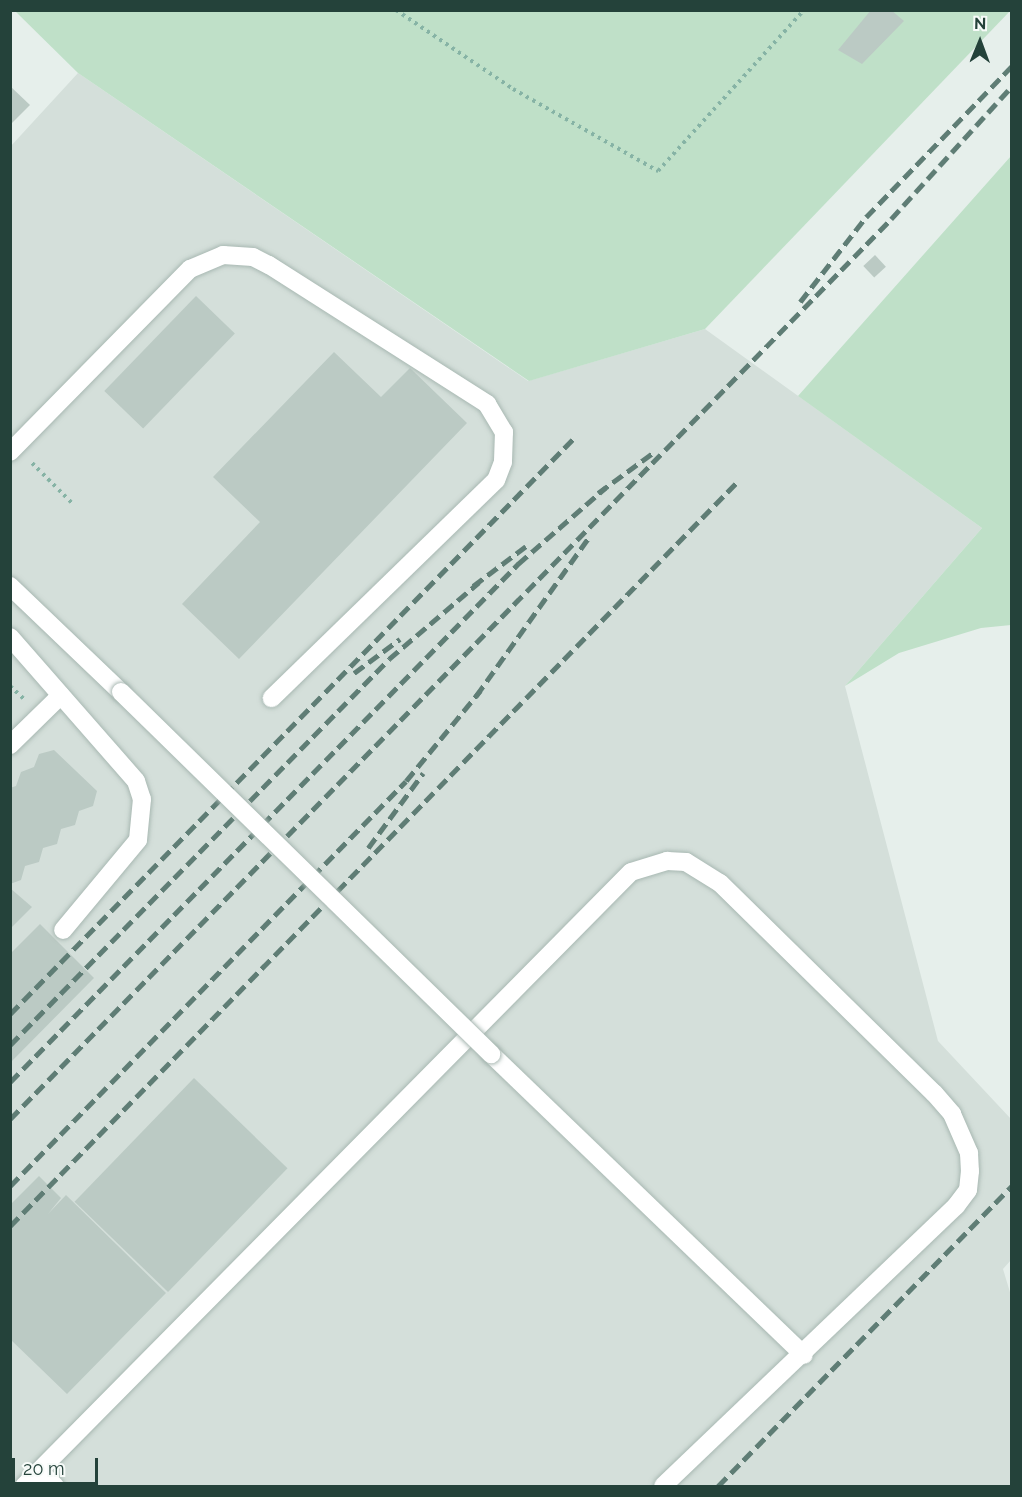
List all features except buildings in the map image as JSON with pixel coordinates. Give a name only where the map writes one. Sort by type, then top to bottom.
[{"type":"lane","points":[[19,455],[190,269],[223,255],[253,257],[269,265],[487,404],[504,432],[505,447],[496,480],[272,698]]},
{"type":"lane","points":[[10,586],[804,1355]]},
{"type":"lane","points":[[10,636],[136,781],[143,816],[138,840],[126,859],[63,930]]},
{"type":"lane","points":[[10,745],[61,695]]},
{"type":"lane","points":[[24,1486],[622,880],[645,864],[686,862],[720,883],[934,1093],[952,1114],[969,1153],[968,1190],[956,1206],[804,1355],[663,1486]]},
{"type":"lane","points":[[39,1471],[55,1486]]},
{"type":"path","points":[[396,10],[513,89],[658,171],[804,10]]},
{"type":"path","points":[[19,455],[72,502]]},
{"type":"shaded area","points":[[78,73],[528,381],[705,329],[982,528],[845,686],[938,1041],[1011,1119],[1011,1260],[1003,1269],[1012,1299],[1011,1486],[11,1486],[10,147]]},
{"type":"green space","points":[[1011,10],[705,329],[529,381],[78,73],[15,11]]},
{"type":"green space","points":[[1011,156],[1011,625],[981,628],[899,653],[845,686],[982,528],[798,396]]},
{"type":"railway","points":[[800,302],[866,217],[1012,66]]},
{"type":"railway","points":[[10,1119],[891,219],[1012,86]]},
{"type":"railway","points":[[10,1014],[574,438]]},
{"type":"railway","points":[[598,493],[654,452]]},
{"type":"railway","points":[[10,1226],[739,480]]},
{"type":"railway","points":[[10,1082],[518,564],[605,488]]},
{"type":"railway","points":[[476,696],[589,537]]},
{"type":"railway","points":[[473,586],[526,546]]},
{"type":"railway","points":[[10,1045],[389,659],[479,582]]},
{"type":"railway","points":[[354,673],[400,639]]},
{"type":"railway","points":[[10,1186],[406,781],[480,691]]},
{"type":"railway","points":[[368,848],[423,773]]},
{"type":"railway","points":[[718,1486],[1012,1186]]}]
